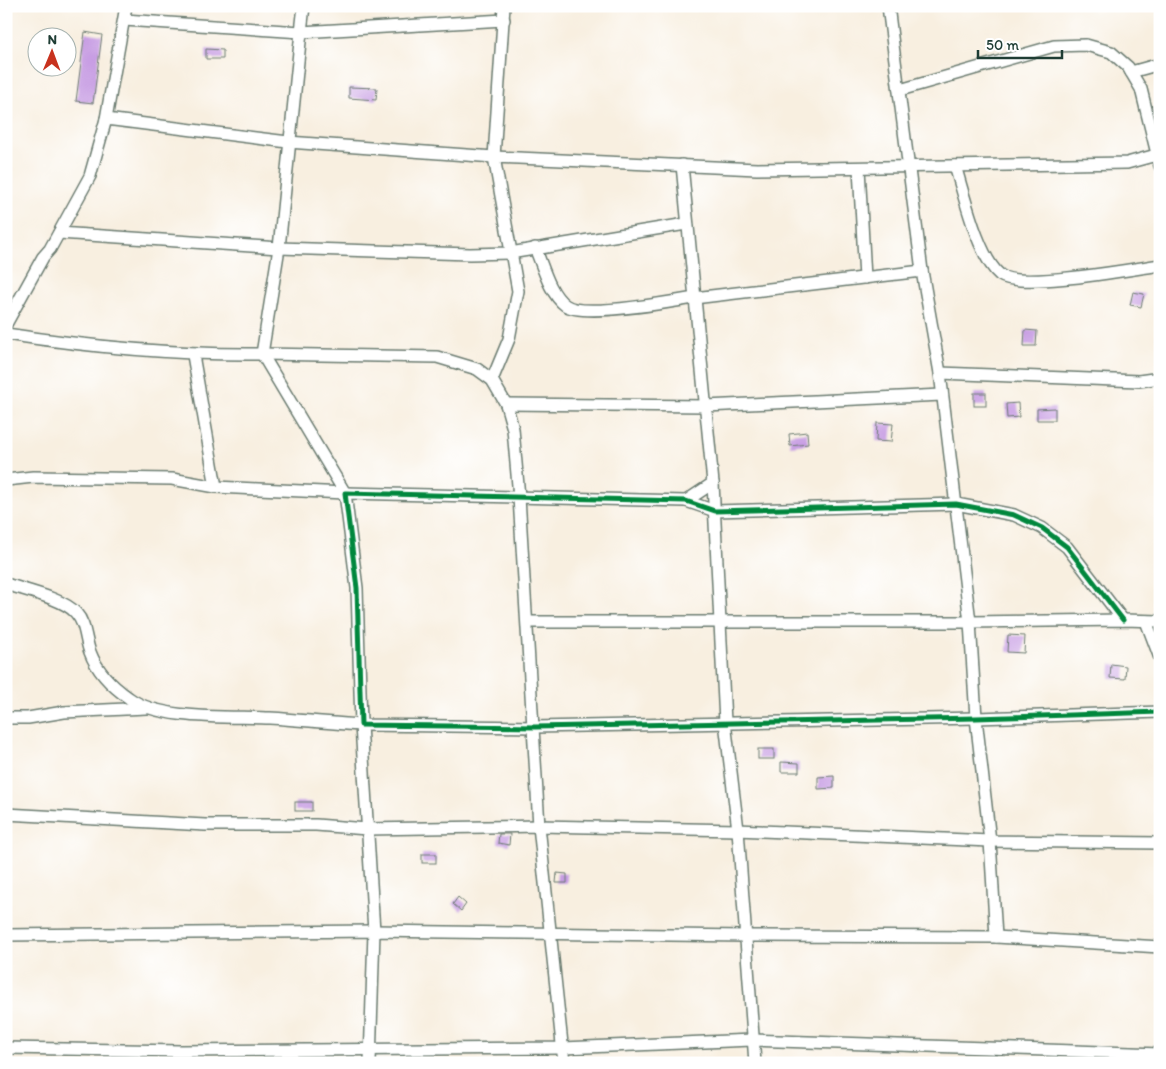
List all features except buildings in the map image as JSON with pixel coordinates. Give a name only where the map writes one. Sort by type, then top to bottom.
[{"type":"street","points":[[6,324],[90,176],[106,119],[126,6]]},
{"type":"street","points":[[304,6],[288,142],[279,248],[262,354],[345,493],[357,588],[361,725],[374,930],[370,1063]]},
{"type":"street","points":[[492,380],[509,339],[516,309],[517,282],[510,253],[494,157],[504,6]]},
{"type":"street","points":[[888,6],[922,271],[940,373],[970,622],[976,718],[990,841],[996,937]]},
{"type":"street","points":[[124,20],[301,32],[504,20]]},
{"type":"street","points":[[900,90],[1054,46],[1086,45],[1111,52],[1131,72],[1141,88],[1159,154],[1160,166]]},
{"type":"street","points":[[1131,72],[1160,64]]},
{"type":"street","points":[[106,119],[288,142],[494,157],[757,169],[1127,163],[1159,154]]},
{"type":"street","points":[[682,165],[686,224],[716,511],[719,621],[725,722],[738,830],[755,1063]]},
{"type":"street","points":[[955,166],[986,257],[1001,276],[1024,280],[1058,279],[1160,265]]},
{"type":"street","points":[[859,168],[865,278]]},
{"type":"street","points":[[59,233],[279,248],[510,253],[686,224]]},
{"type":"street","points":[[535,248],[555,294],[567,306],[586,310],[658,304],[922,271]]},
{"type":"street","points":[[6,334],[77,344],[193,354],[437,357],[477,369],[492,380],[506,404],[513,429],[520,497],[535,727],[539,826],[564,1063]]},
{"type":"street","points":[[193,354],[216,486]]},
{"type":"street","points":[[940,373],[1138,381],[1160,378]]},
{"type":"street","points":[[506,404],[706,406],[942,396]]},
{"type":"street","points":[[6,480],[33,477],[172,479],[216,486],[345,493],[686,501],[716,511],[956,504],[1014,515],[1042,528],[1067,547],[1123,620]]},
{"type":"street","points":[[686,501],[713,483]]},
{"type":"street","points":[[6,584],[65,606],[75,612],[83,624],[90,654],[108,681],[131,700],[151,708],[188,715],[270,718],[361,725],[535,727],[976,718],[1159,711]]},
{"type":"street","points":[[1146,620],[1160,658]]},
{"type":"street","points":[[528,622],[1160,621]]},
{"type":"street","points":[[6,718],[28,718],[64,712],[151,708]]},
{"type":"street","points":[[6,814],[205,825],[316,826],[367,829],[539,826],[738,830],[990,841],[1160,843]]},
{"type":"street","points":[[6,935],[374,930],[551,934],[996,937],[1160,947]]},
{"type":"street","points":[[6,1048],[181,1057],[370,1048],[563,1048],[752,1040],[1160,1054]]},
{"type":"cycle path","points":[[1123,620],[1067,547],[1042,528],[1014,515],[956,504],[715,511],[686,501],[345,493],[357,588],[361,725],[535,727],[976,718],[1160,712]]}]
